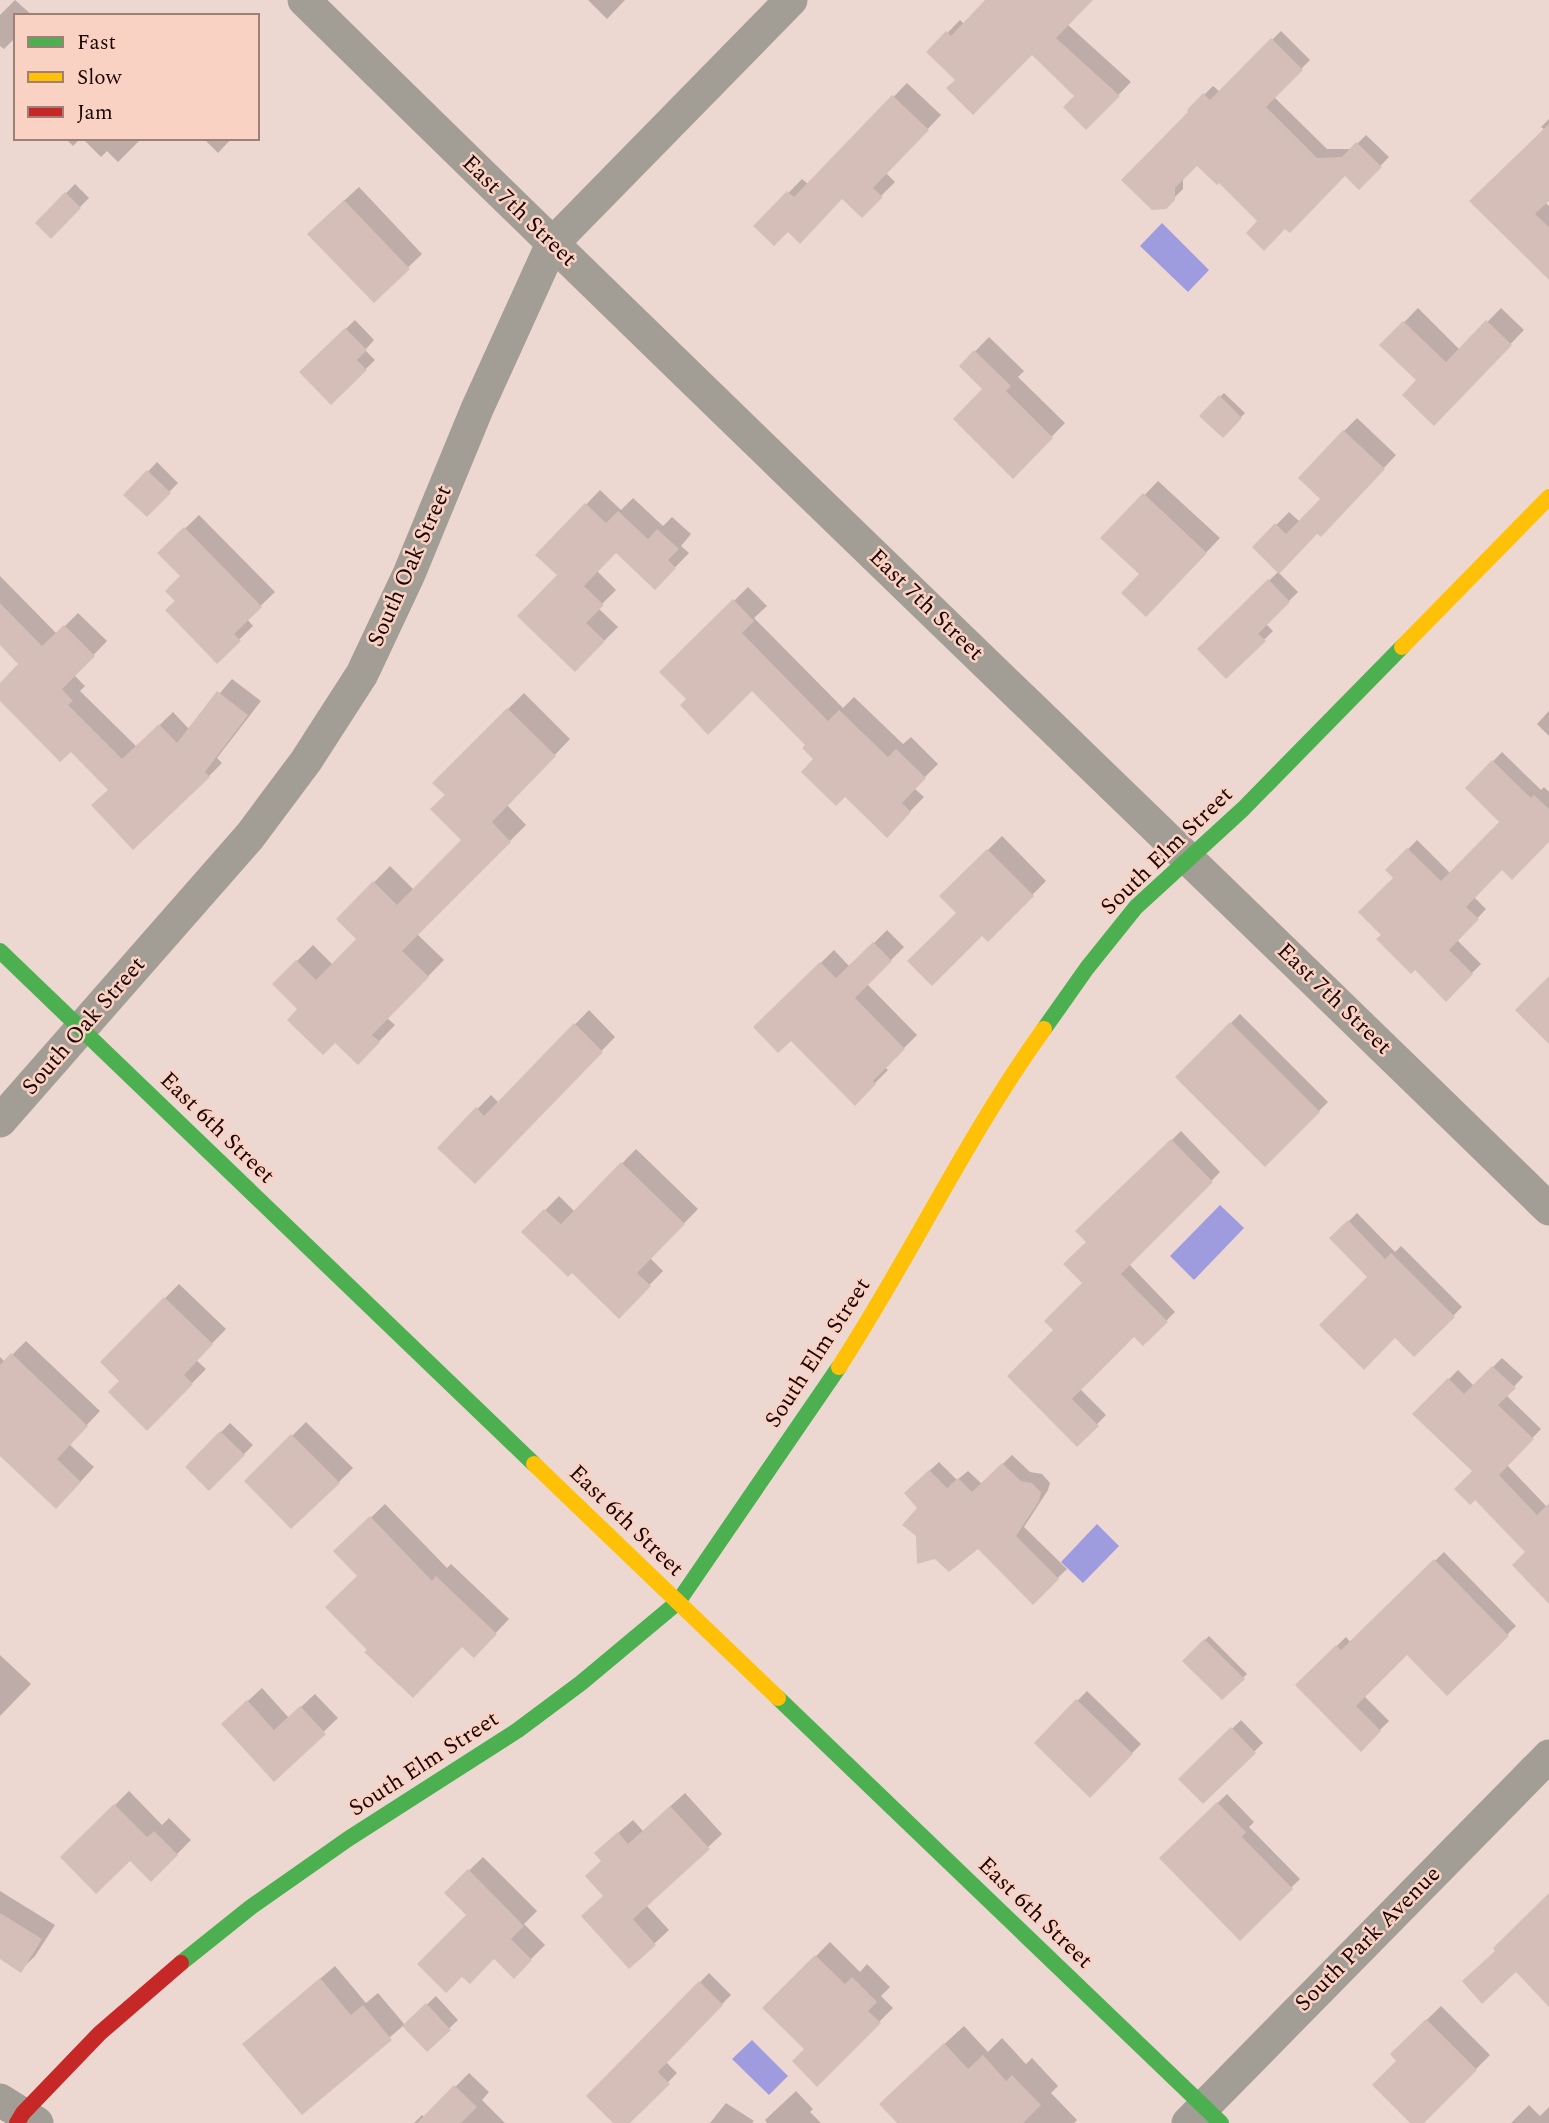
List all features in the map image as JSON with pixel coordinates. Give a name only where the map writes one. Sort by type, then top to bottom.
[{"type":"street","name":"East 7th Street","points":[[304,0],[552,244],[1549,1209]]},
{"type":"street","name":"South Oak Street","points":[[0,1121],[250,836],[306,761],[362,674],[414,562],[477,409],[552,244],[791,0]]},
{"type":"street","name":"South Elm Street","points":[[19,2115],[129,2007],[251,1907],[348,1839],[519,1730],[581,1684],[678,1602],[841,1364],[894,1278],[971,1140],[1025,1055],[1087,968],[1136,906],[1243,809],[1549,497]]},
{"type":"street","name":"East 6th Street","points":[[0,951],[678,1602],[1204,2117]]},
{"type":"street","name":"South Park Avenue","points":[[1204,2117],[1549,1756]]},
{"type":"shaded area","points":[[1162,223],[1209,270],[1188,292],[1140,246]]},
{"type":"shaded area","points":[[1220,1205],[1244,1228],[1194,1280],[1170,1256]]},
{"type":"shaded area","points":[[1097,1524],[1119,1546],[1083,1583],[1061,1562]]},
{"type":"shaded area","points":[[752,2040],[788,2076],[769,2095],[732,2059]]},
{"type":"building","points":[[985,0],[1093,0],[1056,38],[1120,96],[1086,130],[1063,107],[1074,96],[1032,55],[973,115],[946,88],[955,80],[926,52],[946,31],[951,36]]},
{"type":"building","points":[[1271,38],[1303,70],[1266,107],[1317,158],[1342,157],[1356,142],[1382,167],[1359,190],[1345,176],[1290,233],[1285,229],[1264,251],[1246,233],[1257,221],[1219,183],[1217,185],[1197,166],[1175,188],[1175,200],[1166,209],[1152,210],[1121,180],[1188,112],[1203,93],[1210,100]]},
{"type":"building","points":[[892,95],[929,130],[873,188],[883,197],[862,218],[842,199],[800,244],[788,232],[774,246],[753,226],[787,191],[794,197]]},
{"type":"building","points":[[1549,124],[1549,201],[1535,214],[1549,227],[1549,280],[1469,201]]},
{"type":"building","points":[[65,192],[81,208],[51,239],[35,223]]},
{"type":"building","points":[[344,200],[410,269],[374,303],[307,234]]},
{"type":"building","points":[[1486,320],[1512,345],[1434,426],[1402,395],[1416,380],[1379,345],[1403,321],[1446,362]]},
{"type":"building","points":[[345,328],[367,350],[357,360],[367,370],[331,405],[299,372]]},
{"type":"building","points":[[974,350],[1011,386],[1006,391],[1053,438],[1013,479],[953,419],[982,389],[959,366]]},
{"type":"building","points":[[1219,395],[1242,418],[1223,438],[1199,416]]},
{"type":"building","points":[[1343,430],[1385,469],[1321,537],[1317,534],[1279,574],[1252,547],[1275,523],[1286,534],[1320,499],[1298,478]]},
{"type":"building","points":[[147,470],[171,493],[147,517],[123,495]]},
{"type":"building","points":[[1143,493],[1207,553],[1146,617],[1121,593],[1139,574],[1100,538]]},
{"type":"building","points":[[585,503],[606,523],[618,511],[648,539],[657,529],[679,549],[668,560],[676,568],[655,590],[616,553],[584,586],[604,605],[586,623],[605,641],[575,672],[517,616],[557,575],[535,555]]},
{"type":"building","points":[[184,527],[262,607],[234,634],[241,641],[217,664],[165,610],[175,601],[165,591],[180,576],[157,553]]},
{"type":"building","points":[[1268,579],[1290,602],[1258,634],[1266,641],[1226,679],[1197,649]]},
{"type":"building","points":[[733,599],[754,621],[742,633],[828,721],[839,710],[888,757],[896,749],[926,778],[902,803],[911,812],[887,838],[845,797],[836,806],[801,772],[813,759],[802,748],[805,745],[752,691],[708,735],[680,705],[686,699],[659,672]]},
{"type":"building","points":[[0,603],[42,646],[64,625],[95,656],[62,689],[73,701],[68,705],[122,759],[159,724],[177,743],[217,691],[248,715],[205,772],[210,777],[133,850],[91,805],[108,790],[71,752],[60,762],[0,701],[0,683],[18,664],[0,645]]},
{"type":"building","points":[[507,708],[556,756],[492,822],[511,842],[402,951],[429,977],[372,1035],[380,1042],[358,1065],[335,1043],[323,1055],[287,1020],[297,1009],[272,984],[296,960],[316,980],[356,939],[336,919],[373,881],[397,905],[461,840],[430,809],[445,795],[432,783]]},
{"type":"building","points":[[1492,760],[1531,798],[1534,795],[1549,809],[1549,842],[1512,880],[1502,870],[1466,907],[1479,919],[1449,950],[1473,974],[1446,1002],[1415,970],[1411,974],[1376,939],[1381,935],[1358,912],[1393,878],[1385,870],[1407,848],[1441,881],[1499,822],[1465,788]]},
{"type":"building","points":[[987,849],[1034,896],[988,942],[982,936],[932,986],[907,961],[956,913],[939,896]]},
{"type":"building","points":[[873,942],[892,961],[855,998],[905,1049],[873,1081],[876,1084],[855,1106],[791,1041],[778,1053],[753,1027],[820,962],[836,978]]},
{"type":"building","points":[[1549,976],[1549,1044],[1515,1010]]},
{"type":"building","points":[[1230,1022],[1320,1112],[1265,1167],[1175,1077]]},
{"type":"building","points":[[574,1023],[603,1052],[475,1184],[437,1148],[476,1107],[484,1116]]},
{"type":"building","points":[[1171,1139],[1213,1182],[1121,1274],[1168,1322],[1143,1346],[1134,1337],[1072,1399],[1099,1426],[1077,1447],[1007,1376],[1053,1330],[1044,1321],[1082,1283],[1063,1264],[1086,1242],[1075,1231]]},
{"type":"building","points":[[621,1162],[685,1224],[637,1273],[651,1286],[619,1319],[572,1273],[568,1277],[521,1232],[544,1209],[561,1224]]},
{"type":"building","points":[[1348,1220],[1385,1259],[1391,1253],[1455,1317],[1414,1357],[1395,1338],[1364,1370],[1319,1325],[1367,1277],[1329,1238]]},
{"type":"building","points":[[164,1297],[213,1344],[184,1375],[193,1384],[147,1431],[108,1392],[119,1381],[100,1362]]},
{"type":"building","points":[[11,1353],[88,1426],[57,1459],[81,1482],[56,1509],[0,1456],[0,1365]]},
{"type":"building","points":[[1492,1366],[1516,1388],[1498,1405],[1534,1439],[1499,1475],[1537,1515],[1549,1503],[1549,1604],[1512,1565],[1525,1552],[1475,1500],[1470,1505],[1454,1489],[1472,1471],[1412,1414],[1448,1378],[1464,1394]]},
{"type":"building","points":[[220,1431],[245,1455],[209,1491],[185,1467]]},
{"type":"building","points":[[291,1434],[340,1483],[291,1529],[244,1481]]},
{"type":"building","points":[[1002,1463],[1021,1481],[1032,1483],[1041,1492],[1039,1501],[1016,1536],[1059,1579],[1033,1605],[978,1549],[949,1572],[935,1559],[917,1564],[916,1536],[902,1525],[917,1508],[904,1493],[929,1470],[947,1488],[958,1478],[972,1492]]},
{"type":"building","points":[[370,1516],[432,1581],[436,1576],[497,1634],[474,1658],[462,1647],[413,1698],[364,1652],[367,1650],[325,1607],[357,1576],[333,1551]]},
{"type":"building","points":[[1434,1559],[1509,1636],[1447,1696],[1407,1655],[1356,1706],[1381,1731],[1361,1752],[1295,1685],[1336,1645],[1341,1650]]},
{"type":"building","points":[[1204,1639],[1245,1679],[1222,1700],[1182,1661]]},
{"type":"building","points":[[1076,1699],[1133,1754],[1090,1798],[1034,1743]]},
{"type":"building","points":[[247,1700],[274,1730],[300,1706],[326,1734],[274,1782],[221,1724]]},
{"type":"building","points":[[1231,1727],[1256,1753],[1203,1804],[1178,1779]]},
{"type":"building","points":[[1217,1802],[1246,1832],[1242,1837],[1293,1889],[1240,1941],[1159,1858]]},
{"type":"building","points":[[114,1804],[147,1837],[154,1831],[178,1855],[151,1882],[130,1861],[96,1894],[60,1857]]},
{"type":"building","points":[[670,1806],[710,1849],[633,1919],[656,1945],[629,1969],[581,1916],[603,1896],[585,1876],[601,1861],[594,1853],[618,1832],[628,1844]]},
{"type":"building","points":[[468,1869],[524,1926],[511,1939],[532,1960],[514,1979],[494,1959],[470,1984],[462,1977],[446,1993],[417,1964],[466,1915],[444,1893]]},
{"type":"building","points":[[1549,1893],[1549,2007],[1516,1972],[1482,2004],[1462,1981],[1495,1951],[1493,1948]]},
{"type":"building","points":[[0,1913],[42,1939],[21,1973],[0,1959]]},
{"type":"building","points":[[815,1955],[845,1984],[852,1977],[877,2002],[868,2011],[881,2023],[817,2087],[792,2061],[804,2049],[762,2008]]},
{"type":"building","points":[[320,1978],[351,2015],[363,2005],[392,2040],[302,2115],[242,2044]]},
{"type":"building","points":[[699,1981],[723,2005],[658,2072],[670,2084],[630,2123],[613,2123],[586,2096]]},
{"type":"building","points":[[426,2003],[451,2030],[427,2052],[402,2026]]},
{"type":"building","points":[[1426,2019],[1477,2070],[1424,2123],[1410,2123],[1372,2085],[1396,2061],[1390,2054]]},
{"type":"building","points":[[944,2043],[968,2069],[983,2055],[1006,2081],[1012,2075],[1041,2105],[1023,2123],[897,2123],[879,2104]]},
{"type":"building","points":[[454,2085],[477,2107],[461,2123],[417,2123]]},
{"type":"traffic: fast","points":[[1044,1029],[1087,968],[1136,907],[1243,809],[1402,647]]},
{"type":"traffic: fast","points":[[0,951],[534,1464]]},
{"type":"traffic: fast","points":[[181,1963],[251,1907],[348,1839],[518,1730],[581,1683],[678,1602],[839,1367]]},
{"type":"traffic: fast","points":[[778,1698],[1221,2123]]},
{"type":"traffic: slow","points":[[1402,647],[1549,497]]},
{"type":"traffic: slow","points":[[839,1367],[990,1111],[1044,1029]]},
{"type":"traffic: slow","points":[[534,1464],[778,1698]]},
{"type":"traffic: jam","points":[[17,2123],[23,2113],[100,2033],[181,1963]]}]
